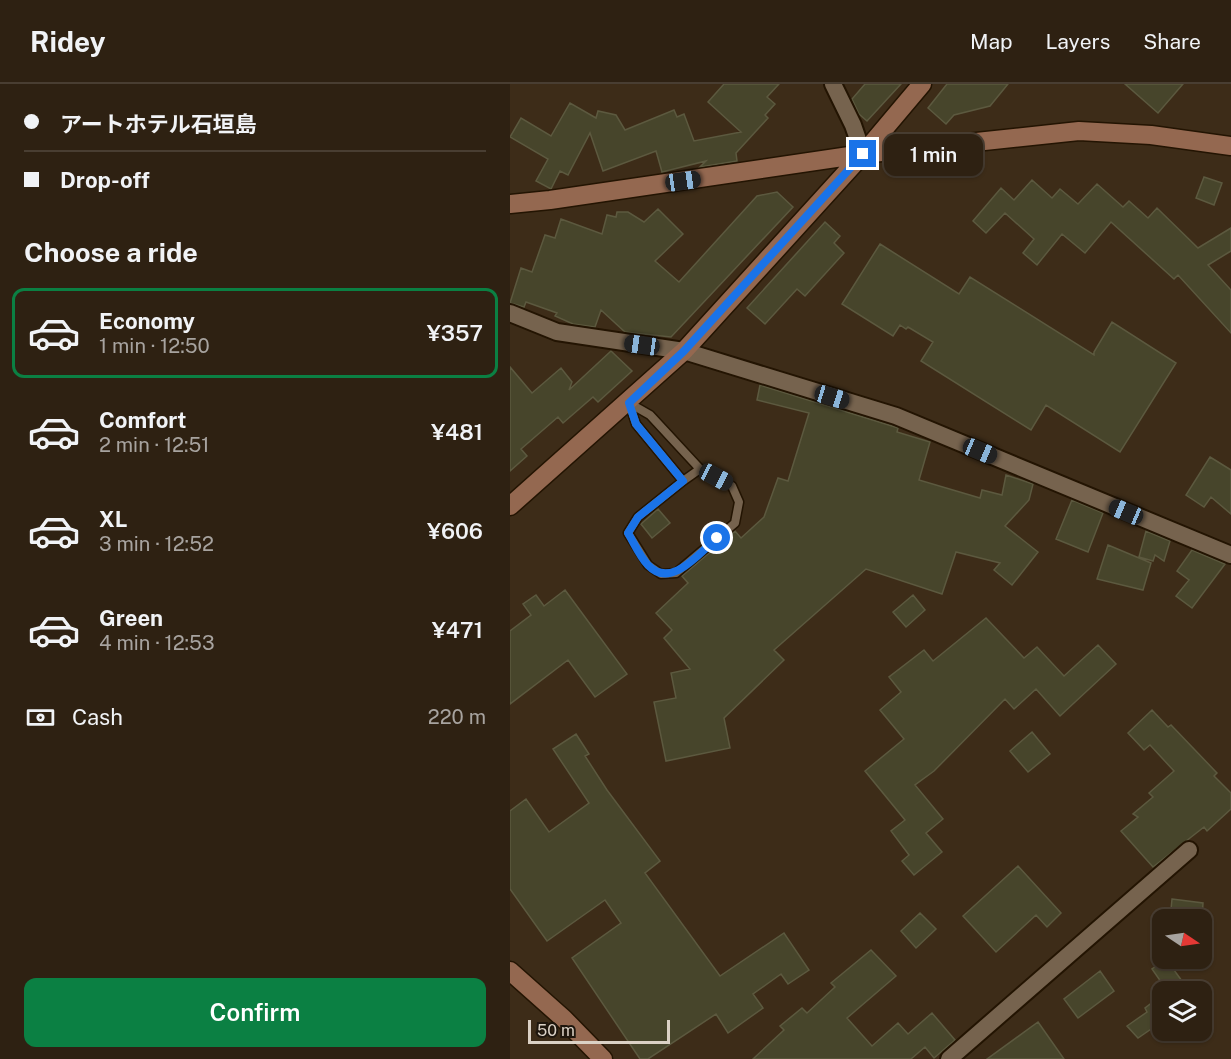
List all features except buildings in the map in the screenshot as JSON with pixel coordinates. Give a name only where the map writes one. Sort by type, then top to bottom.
[{"type":"street","points":[[510,506],[629,403],[684,351],[863,154],[922,84]]},
{"type":"street","points":[[839,87],[863,154]]},
{"type":"street","points":[[510,204],[863,154],[1079,130],[1151,135],[1231,146]]},
{"type":"street","points":[[510,313],[557,332],[684,351],[896,416],[1231,555]]},
{"type":"street","points":[[949,1059],[1189,850]]},
{"type":"street","points":[[510,971],[564,1019],[603,1059]]},
{"type":"lane","points":[[629,403],[650,415],[700,469],[732,486],[739,502],[735,523],[676,573],[661,574],[648,565],[628,533],[638,517],[700,469]]},
{"type":"lane","points":[[629,403],[636,424],[683,481]]},
{"type":"route","points":[[717,538],[676,573],[661,574],[648,565],[628,533],[638,517],[683,481],[636,424],[629,403],[684,351],[863,154]]}]
